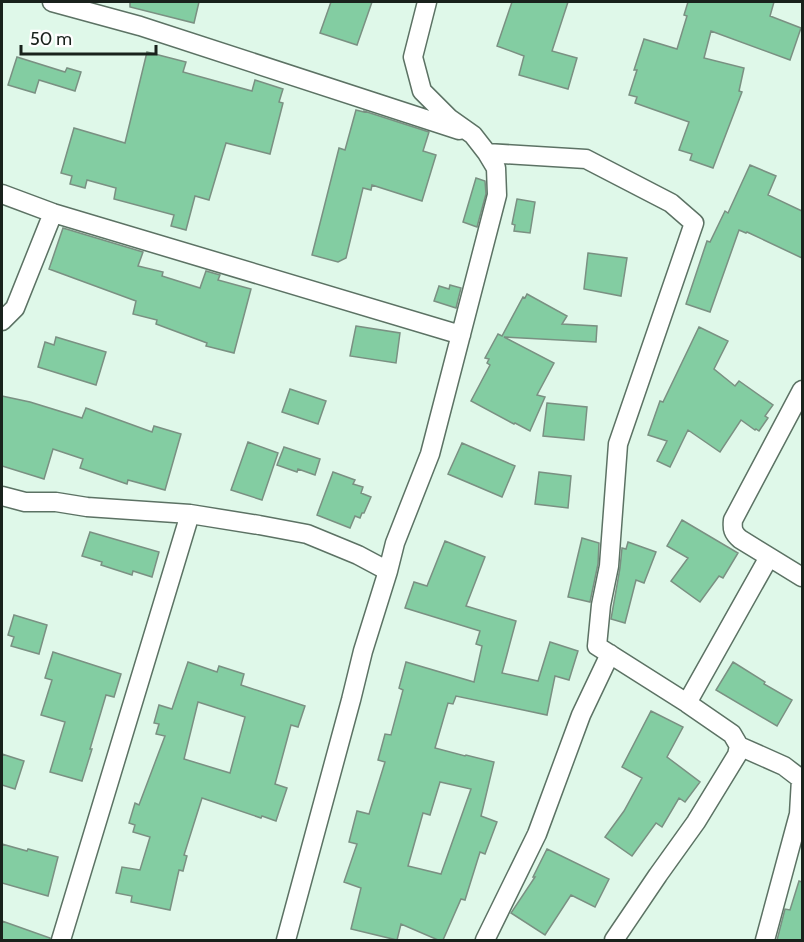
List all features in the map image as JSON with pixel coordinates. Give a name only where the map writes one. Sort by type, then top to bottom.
[{"type":"street","points":[[52,2],[140,26],[472,135]]},
{"type":"street","points":[[286,940],[363,651],[395,543],[430,454],[497,195],[496,168],[487,153],[472,135],[449,118],[422,91],[413,57],[427,2]]},
{"type":"street","points":[[402,111],[422,91]]},
{"type":"street","points":[[487,153],[586,159],[671,203],[694,222],[618,444],[609,566],[601,605],[597,646],[732,734],[739,746],[784,766],[801,778],[799,814],[765,940]]},
{"type":"street","points":[[2,194],[53,213],[461,335]]},
{"type":"street","points":[[2,321],[15,308],[53,213]]},
{"type":"street","points":[[802,390],[733,520],[732,529],[735,536],[802,577]]},
{"type":"street","points":[[2,496],[26,502],[56,502],[87,507],[190,514],[307,534],[388,571]]},
{"type":"street","points":[[61,940],[190,514]]},
{"type":"street","points":[[687,703],[769,557]]},
{"type":"street","points":[[485,940],[537,834],[581,715],[610,654]]},
{"type":"street","points":[[614,940],[696,822],[737,755],[739,746]]},
{"type":"building","points":[[130,2],[199,2],[194,23],[130,7]]},
{"type":"building","points":[[331,2],[372,2],[357,45],[320,33]]},
{"type":"building","points":[[512,2],[568,2],[552,51],[577,58],[568,89],[519,75],[524,56],[497,46]]},
{"type":"building","points":[[688,2],[774,2],[770,16],[801,28],[790,60],[711,31],[704,58],[744,68],[739,91],[742,92],[713,168],[690,160],[692,154],[679,150],[689,122],[635,103],[637,97],[629,95],[644,39],[677,49],[687,16],[684,15]]},
{"type":"building","points":[[147,52],[186,62],[183,72],[252,91],[255,80],[283,89],[279,102],[283,103],[270,154],[226,143],[209,200],[195,196],[186,230],[171,226],[174,215],[114,199],[116,188],[87,180],[85,188],[70,184],[72,176],[61,173],[74,128],[125,143]]},
{"type":"building","points":[[17,57],[65,72],[67,68],[81,72],[75,91],[39,80],[35,93],[8,85]]},
{"type":"building","points":[[356,110],[429,132],[423,151],[436,155],[422,201],[372,185],[371,190],[363,188],[346,258],[338,262],[312,255],[339,148],[345,150]]},
{"type":"building","points":[[750,165],[776,176],[768,195],[802,211],[802,258],[739,230],[710,312],[686,304],[707,241],[710,242],[725,211],[728,213]]},
{"type":"building","points":[[476,178],[485,181],[486,194],[477,227],[463,222]]},
{"type":"building","points":[[517,199],[535,202],[530,233],[514,231],[515,225],[512,224]]},
{"type":"building","points":[[63,228],[143,252],[138,266],[163,272],[162,276],[200,288],[206,271],[220,275],[218,280],[251,289],[234,353],[206,346],[207,343],[156,324],[157,320],[133,314],[136,301],[49,269]]},
{"type":"building","points":[[588,253],[627,258],[621,296],[584,289]]},
{"type":"building","points":[[450,285],[461,288],[456,308],[434,301],[439,286],[449,289]]},
{"type":"building","points":[[527,294],[567,316],[562,324],[597,326],[596,342],[504,337],[554,363],[537,395],[545,397],[530,431],[471,401],[490,365],[487,363],[489,359],[485,358],[498,334],[502,336],[523,297],[525,298]]},
{"type":"building","points":[[356,326],[400,333],[396,363],[350,356]]},
{"type":"building","points":[[699,327],[728,341],[714,369],[735,386],[739,381],[773,405],[765,416],[768,418],[759,431],[741,420],[720,452],[688,430],[670,467],[657,461],[667,441],[648,435],[660,401],[663,402]]},
{"type":"building","points":[[56,337],[106,352],[96,385],[38,367],[45,342],[54,345]]},
{"type":"building","points":[[290,389],[326,401],[318,424],[282,412]]},
{"type":"building","points":[[2,396],[82,418],[86,408],[152,432],[154,426],[181,434],[165,490],[128,480],[127,484],[80,468],[83,459],[53,449],[44,479],[2,466]]},
{"type":"building","points":[[547,403],[587,407],[584,440],[543,436]]},
{"type":"building","points":[[248,442],[278,453],[262,500],[231,490]]},
{"type":"building","points":[[462,443],[515,466],[502,497],[448,474]]},
{"type":"building","points":[[284,447],[320,459],[315,475],[277,465]]},
{"type":"building","points":[[333,472],[355,480],[353,484],[363,487],[361,493],[371,497],[364,513],[360,518],[355,516],[350,528],[317,515]]},
{"type":"building","points":[[539,472],[571,476],[568,508],[535,504]]},
{"type":"building","points":[[682,520],[738,553],[723,578],[719,576],[700,602],[671,581],[688,558],[667,546]]},
{"type":"building","points":[[90,532],[159,552],[152,577],[133,571],[132,575],[82,556]]},
{"type":"building","points":[[582,538],[599,543],[598,564],[590,602],[568,597]]},
{"type":"building","points":[[445,541],[485,557],[466,606],[516,621],[502,673],[538,681],[550,642],[578,651],[569,680],[555,676],[547,715],[456,696],[453,704],[448,703],[435,748],[494,762],[481,816],[497,822],[485,854],[480,852],[465,900],[461,899],[443,940],[401,924],[397,940],[351,929],[361,888],[344,882],[357,844],[349,842],[357,811],[369,814],[385,762],[378,760],[385,734],[391,735],[403,690],[399,688],[406,662],[474,682],[482,646],[476,644],[480,631],[405,608],[414,582],[427,586]],"holes":[[[440,782],[471,789],[441,874],[408,866],[423,813],[430,815]]]},
{"type":"building","points":[[628,542],[656,552],[644,583],[636,580],[625,623],[611,619],[622,548],[626,549]]},
{"type":"building","points":[[14,615],[47,625],[39,654],[11,646],[14,637],[8,635]]},
{"type":"building","points":[[53,652],[121,674],[114,697],[106,695],[82,781],[50,772],[65,722],[41,715],[52,680],[45,678]]},
{"type":"building","points":[[188,662],[217,672],[219,666],[244,674],[241,685],[305,706],[298,727],[291,725],[275,784],[287,788],[276,821],[202,798],[184,855],[187,856],[183,871],[179,870],[170,910],[131,902],[132,896],[116,893],[122,867],[140,870],[150,837],[133,832],[135,825],[129,823],[135,803],[139,805],[165,736],[156,734],[159,724],[154,723],[159,705],[172,709]],"holes":[[[198,702],[245,717],[230,773],[184,759]]]},
{"type":"building","points":[[733,662],[792,700],[777,726],[716,690]]},
{"type":"building","points":[[651,711],[683,727],[667,757],[700,782],[685,802],[679,798],[662,827],[656,823],[632,856],[605,837],[624,811],[642,778],[622,767]]},
{"type":"building","points":[[2,754],[24,761],[15,789],[2,785]]},
{"type":"building","points":[[2,844],[58,857],[48,896],[2,883]]},
{"type":"building","points":[[547,849],[609,879],[595,907],[571,895],[545,935],[511,913],[535,877],[533,877]]},
{"type":"building","points":[[799,881],[802,882],[802,940],[777,940],[785,909],[790,910]]},
{"type":"building","points":[[2,921],[50,938],[50,940],[2,940]]}]
